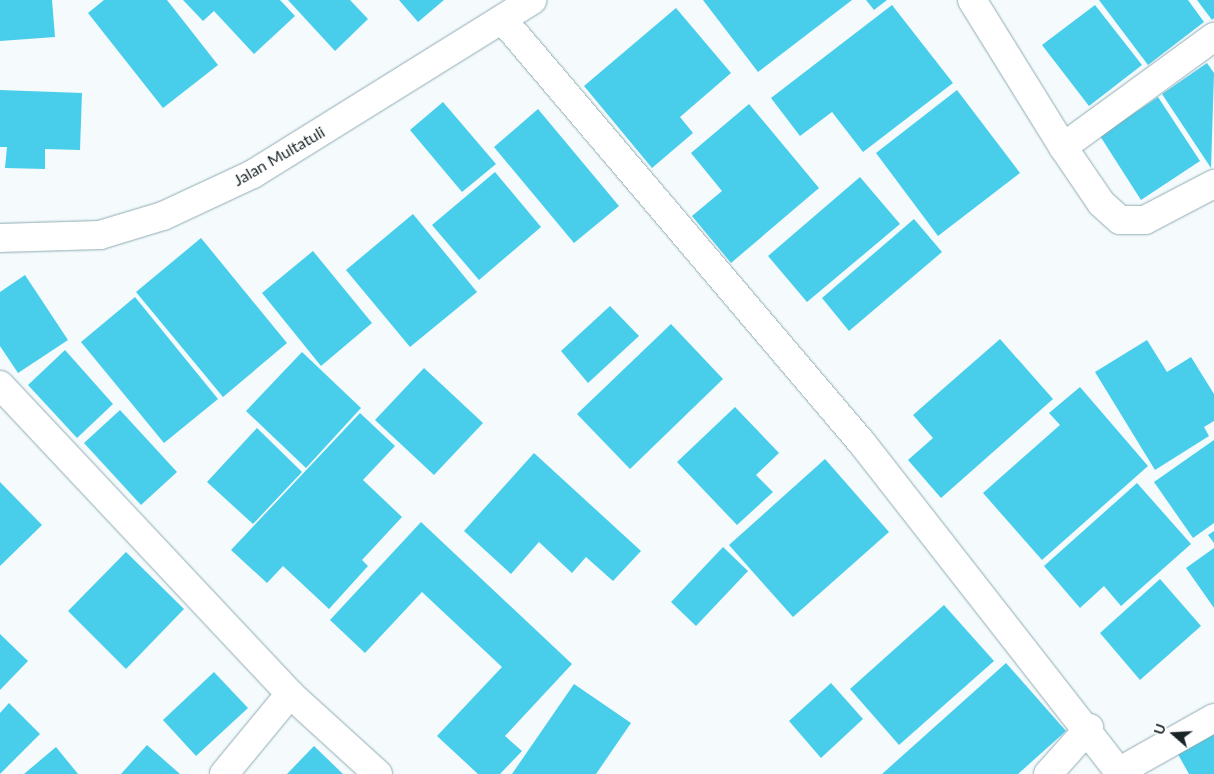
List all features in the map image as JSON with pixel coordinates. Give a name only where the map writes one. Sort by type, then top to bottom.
[{"type":"street","name":"Jalan Multatuli","points":[[0,238],[100,235],[163,216],[254,174],[503,20],[532,0]]},
{"type":"street","points":[[972,0],[1063,146],[1101,203],[1131,224],[1214,184]]},
{"type":"street","points":[[503,20],[862,443],[1088,728],[1120,773],[1214,718]]},
{"type":"street","points":[[1063,146],[1214,38]]},
{"type":"street","points":[[0,385],[290,694],[378,774]]},
{"type":"street","points":[[224,774],[290,694]]},
{"type":"street","points":[[1048,774],[1088,728]]},
{"type":"building","points":[[0,0],[52,0],[55,37],[0,41]]},
{"type":"building","points":[[104,0],[167,0],[218,65],[163,108],[88,13]]},
{"type":"building","points":[[183,0],[280,0],[295,16],[254,54],[214,11],[203,21]]},
{"type":"building","points":[[288,0],[350,0],[368,19],[335,51]]},
{"type":"building","points":[[399,0],[444,0],[418,22]]},
{"type":"building","points":[[703,0],[852,0],[758,72]]},
{"type":"building","points":[[866,0],[887,0],[874,10]]},
{"type":"building","points":[[1099,0],[1188,0],[1204,22],[1148,65]]},
{"type":"building","points":[[1197,0],[1214,0],[1214,18],[1212,20]]},
{"type":"building","points":[[892,5],[953,83],[863,152],[832,112],[800,136],[771,98]]},
{"type":"building","points":[[1095,5],[1142,65],[1089,106],[1042,45]]},
{"type":"building","points":[[676,8],[731,73],[680,117],[693,133],[652,168],[584,86]]},
{"type":"building","points":[[1207,63],[1214,73],[1211,168],[1162,94]]},
{"type":"building","points":[[0,90],[82,93],[80,150],[45,149],[45,169],[5,168],[7,147],[0,147]]},
{"type":"building","points":[[957,90],[1020,173],[938,236],[876,153]]},
{"type":"building","points":[[1158,97],[1200,161],[1141,200],[1100,136]]},
{"type":"building","points":[[443,102],[496,164],[462,192],[410,130]]},
{"type":"building","points":[[749,104],[819,188],[731,263],[692,216],[722,191],[691,153]]},
{"type":"building","points":[[538,109],[619,206],[574,243],[494,147]]},
{"type":"building","points":[[495,172],[541,227],[479,280],[432,225]]},
{"type":"building","points":[[860,177],[900,224],[807,302],[768,256]]},
{"type":"building","points":[[413,214],[477,292],[410,347],[346,270]]},
{"type":"building","points":[[914,219],[942,252],[849,331],[822,298]]},
{"type":"building","points":[[201,238],[287,343],[223,397],[136,292]]},
{"type":"building","points":[[313,251],[372,323],[321,366],[262,293]]},
{"type":"building","points":[[25,275],[68,340],[18,373],[0,346],[0,292]]},
{"type":"building","points":[[135,297],[218,399],[164,443],[81,342]]},
{"type":"building","points":[[610,306],[639,336],[588,383],[561,351]]},
{"type":"building","points":[[671,324],[723,379],[630,469],[577,414]]},
{"type":"building","points":[[1000,339],[1053,399],[941,498],[908,460],[933,438],[913,415]]},
{"type":"building","points":[[1147,340],[1167,372],[1191,357],[1214,394],[1214,421],[1204,427],[1209,436],[1155,470],[1095,372]]},
{"type":"building","points":[[65,350],[113,404],[77,438],[28,385]]},
{"type":"building","points":[[302,352],[361,408],[306,468],[246,411]]},
{"type":"building","points":[[424,368],[483,423],[434,475],[375,420]]},
{"type":"building","points":[[1080,387],[1148,466],[1042,560],[983,493],[1060,425],[1049,413]]},
{"type":"building","points":[[735,407],[779,453],[756,475],[773,492],[737,525],[677,462]]},
{"type":"building","points":[[120,410],[177,472],[141,505],[84,443]]},
{"type":"building","points":[[360,413],[395,446],[363,480],[402,517],[362,560],[368,566],[329,609],[283,566],[267,583],[231,550]]},
{"type":"building","points":[[257,428],[302,472],[253,524],[207,482]]},
{"type":"building","points":[[1214,440],[1214,523],[1193,538],[1154,482]]},
{"type":"building","points":[[534,453],[641,551],[613,581],[586,557],[572,573],[539,542],[511,574],[464,531]]},
{"type":"building","points":[[825,459],[889,532],[793,617],[729,545]]},
{"type":"building","points":[[0,482],[42,525],[0,566]]},
{"type":"building","points":[[1137,483],[1191,544],[1121,606],[1104,586],[1080,608],[1044,566]]},
{"type":"building","points":[[421,522],[572,664],[505,736],[522,751],[500,774],[478,774],[437,736],[502,667],[422,592],[365,653],[330,620]]},
{"type":"building","points":[[1214,531],[1214,543],[1208,535]]},
{"type":"building","points":[[723,547],[748,571],[696,626],[671,602]]},
{"type":"building","points":[[1214,548],[1214,608],[1186,568]]},
{"type":"building","points":[[126,552],[184,609],[126,669],[68,611]]},
{"type":"building","points":[[1160,579],[1201,626],[1140,680],[1100,633]]},
{"type":"building","points":[[944,605],[994,661],[899,745],[850,689]]},
{"type":"building","points":[[0,634],[28,661],[0,690]]},
{"type":"building","points":[[1006,663],[1066,731],[1018,774],[882,774]]},
{"type":"building","points":[[214,672],[248,708],[196,756],[163,720]]},
{"type":"building","points":[[831,683],[863,719],[821,758],[789,721]]},
{"type":"building","points":[[574,684],[631,723],[596,774],[512,774]]},
{"type":"building","points":[[9,703],[40,734],[0,774],[0,713]]},
{"type":"building","points":[[1214,729],[1214,774],[1189,774],[1175,749]]},
{"type":"building","points":[[147,745],[180,774],[121,774]]},
{"type":"building","points":[[314,746],[343,774],[287,774]]},
{"type":"building","points":[[56,747],[78,774],[24,774]]}]
